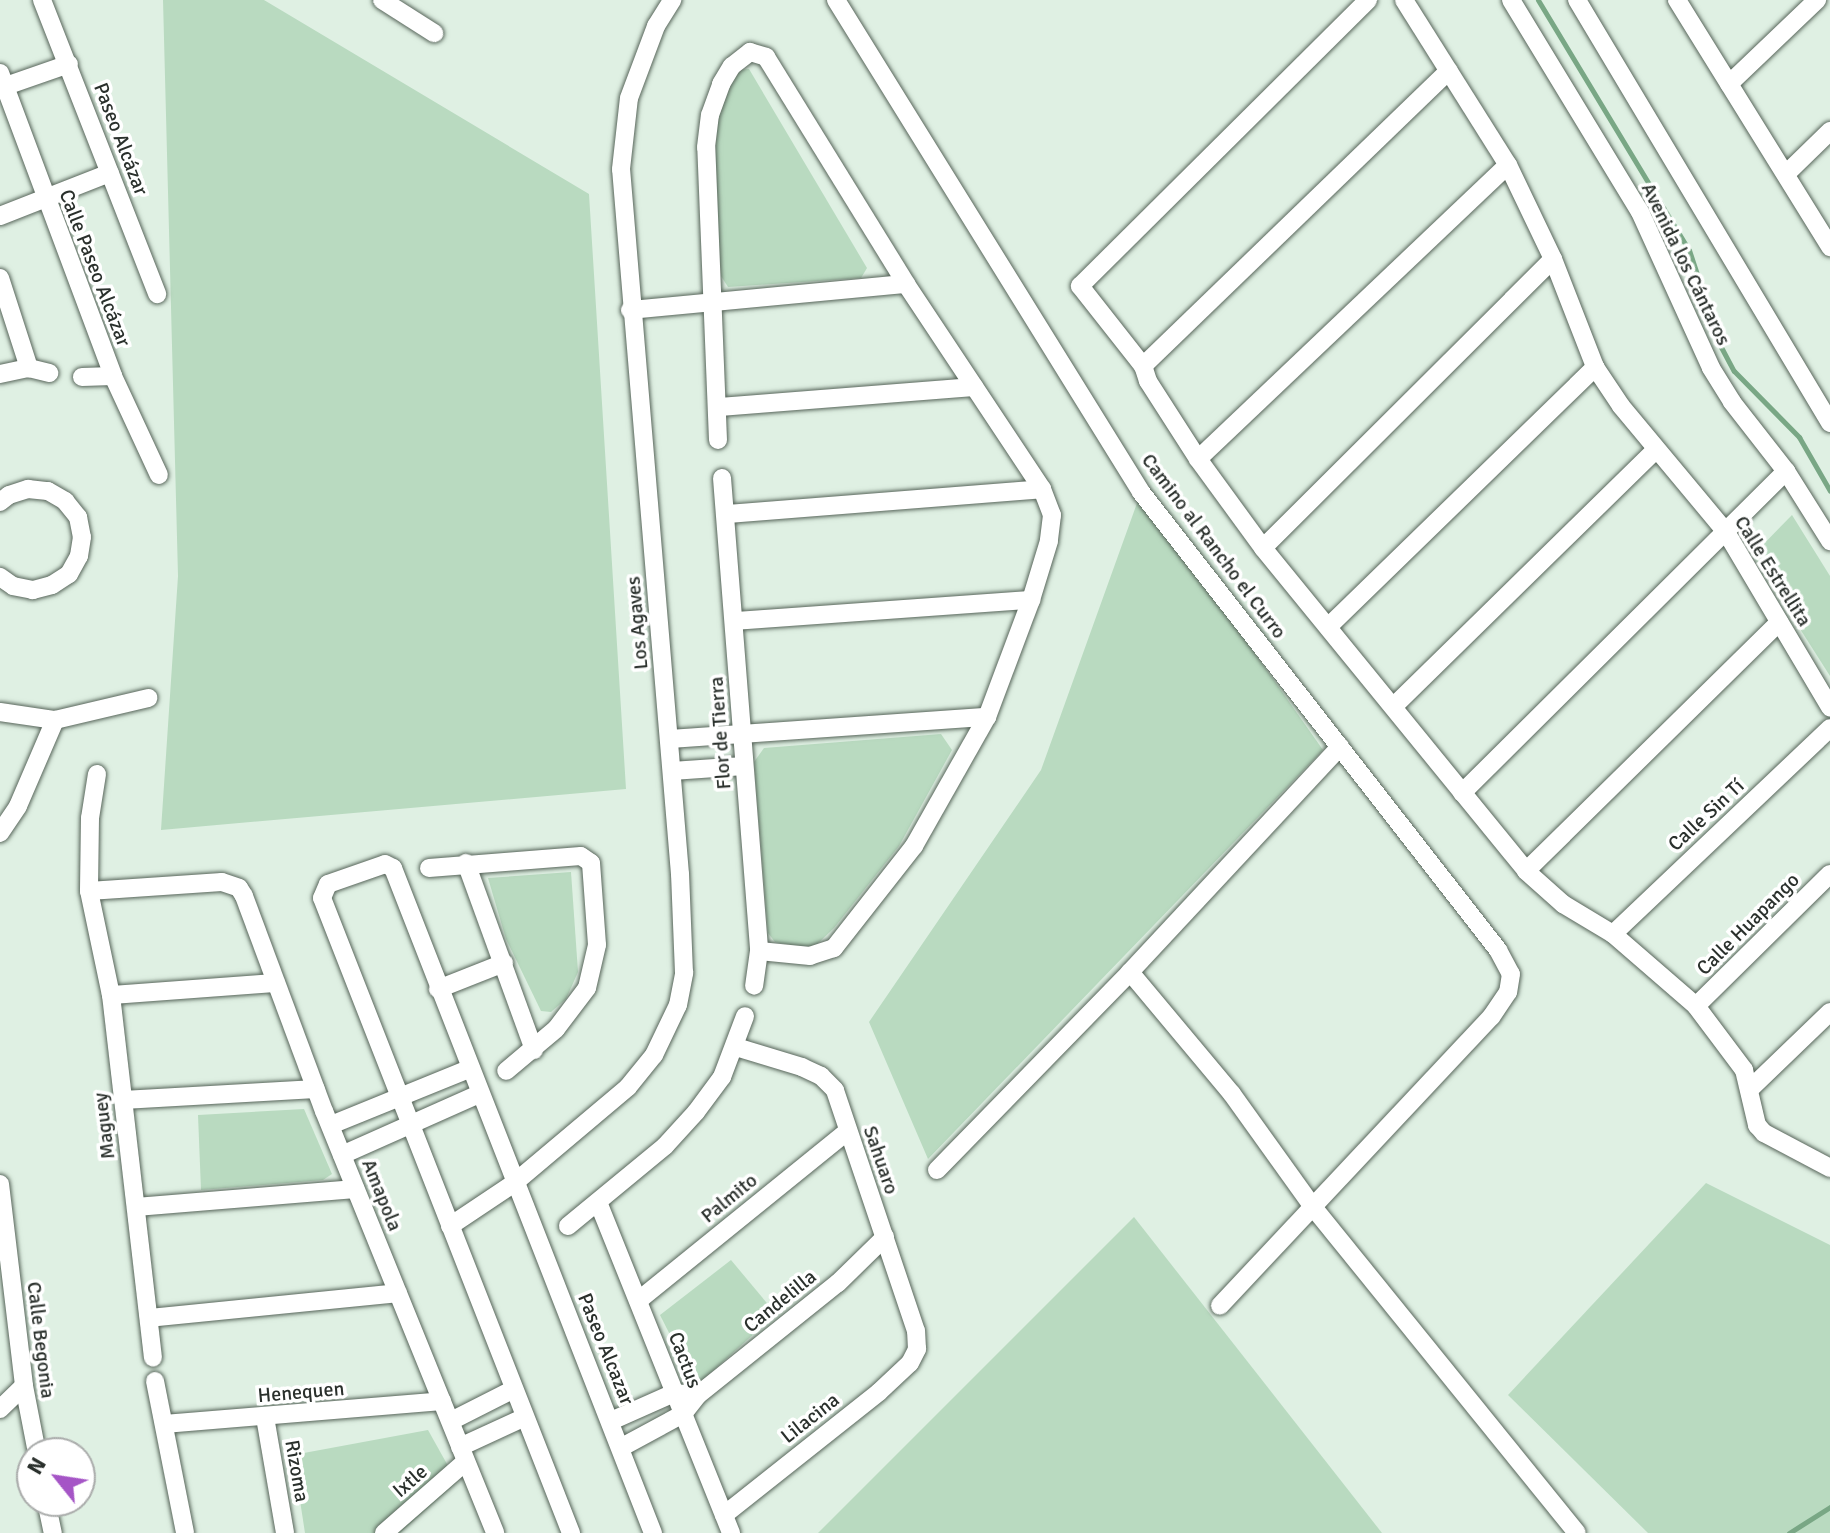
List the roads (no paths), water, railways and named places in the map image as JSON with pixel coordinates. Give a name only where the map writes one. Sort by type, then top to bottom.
[{"type":"street","name":"Paseo Alcázar","points":[[42,0],[157,294]]},
{"type":"street","points":[[382,0],[434,33]]},
{"type":"street","name":"Los Agaves","points":[[450,1226],[513,1184],[628,1087],[654,1055],[668,1031],[678,1005],[684,973],[670,739],[630,310],[621,169],[629,98],[656,26],[672,0]]},
{"type":"street","name":"Camino al Rancho el Curro","points":[[836,0],[1141,492],[1498,950],[1511,974],[1508,992],[1491,1017],[1313,1207]]},
{"type":"street","points":[[1368,0],[1080,286],[1143,366],[1148,381],[1198,459],[1263,548],[1526,871],[1563,904],[1613,934],[1696,1006],[1731,1049],[1750,1089],[1757,1125],[1764,1133],[1830,1168]]},
{"type":"street","name":"Calle Estrellita","points":[[1404,0],[1508,165],[1553,259],[1595,367],[1656,449],[1726,532],[1830,707]]},
{"type":"street","name":"Avenida los Cántaros","points":[[1511,0],[1640,212],[1711,368],[1732,402],[1786,471],[1830,541]]},
{"type":"street","name":"Avenida los Cántaros","points":[[1577,0],[1830,423]]},
{"type":"street","points":[[1677,0],[1830,247]]},
{"type":"street","points":[[1729,84],[1817,0]]},
{"type":"street","points":[[718,440],[706,147],[710,115],[732,66],[750,52],[766,57],[906,284],[1042,489],[1052,515],[1049,541],[1031,600],[987,717],[914,846],[834,948],[810,956],[759,951]]},
{"type":"street","points":[[2,82],[69,64]]},
{"type":"street","points":[[1143,366],[1449,71]]},
{"type":"street","name":"Calle Paseo Alcázar","points":[[2,82],[113,376],[159,475]]},
{"type":"street","points":[[1786,174],[1830,131]]},
{"type":"street","points":[[1198,459],[1508,165]]},
{"type":"street","points":[[0,216],[44,196],[110,173]]},
{"type":"street","points":[[1263,548],[1553,259]]},
{"type":"street","points":[[0,278],[29,368]]},
{"type":"street","points":[[630,310],[906,284]]},
{"type":"street","points":[[1328,627],[1595,367]]},
{"type":"street","points":[[0,374],[29,368],[49,373]]},
{"type":"street","points":[[82,377],[113,376]]},
{"type":"street","points":[[719,407],[974,387]]},
{"type":"street","points":[[1394,706],[1656,449]]},
{"type":"street","points":[[1462,793],[1786,471]]},
{"type":"street","name":"Flor de Tierra","points":[[722,478],[759,951],[754,986]]},
{"type":"street","points":[[0,502],[9,495],[28,489],[48,491],[65,501],[78,517],[82,537],[79,556],[69,574],[52,585],[33,590],[13,586],[0,577]]},
{"type":"street","points":[[727,514],[1042,489]]},
{"type":"street","points":[[735,621],[1031,600]]},
{"type":"street","points":[[1526,871],[1779,622]]},
{"type":"street","points":[[0,712],[55,720],[148,698]]},
{"type":"street","points":[[670,739],[987,717]]},
{"type":"street","points":[[0,833],[24,794],[55,720]]},
{"type":"street","name":"Calle Sin Tí","points":[[1613,934],[1830,728]]},
{"type":"street","points":[[937,1170],[1130,972],[1340,747]]},
{"type":"street","points":[[672,771],[744,766]]},
{"type":"street","name":"Maguey","points":[[97,774],[88,841],[89,891],[111,995],[153,1358]]},
{"type":"street","points":[[429,868],[581,856],[591,863],[597,945],[594,968],[577,1006],[534,1050],[506,1071]]},
{"type":"street","points":[[466,863],[534,1050]]},
{"type":"street","name":"Paseo Alcazar","points":[[402,1098],[351,977],[322,898],[328,884],[385,864],[391,866],[513,1184],[622,1447],[653,1533]]},
{"type":"street","name":"Calle Huapango","points":[[1696,1006],[1830,874]]},
{"type":"street","name":"Amapola","points":[[89,891],[222,882],[239,888],[355,1189],[495,1533]]},
{"type":"street","points":[[438,989],[504,963]]},
{"type":"street","points":[[1130,972],[1232,1094],[1313,1207],[1577,1533]]},
{"type":"street","points":[[111,995],[276,983]]},
{"type":"street","points":[[1750,1089],[1830,1012]]},
{"type":"street","points":[[568,1226],[665,1146],[696,1112],[722,1077],[736,1047],[745,1016]]},
{"type":"street","name":"Sahuaro","points":[[736,1047],[802,1067],[821,1076],[835,1090],[916,1331],[917,1349]]},
{"type":"street","points":[[331,1125],[469,1069]]},
{"type":"street","points":[[123,1100],[316,1089]]},
{"type":"street","points":[[342,1155],[412,1121],[479,1094]]},
{"type":"street","points":[[402,1098],[512,1390],[571,1533]]},
{"type":"street","name":"Palmito","points":[[639,1300],[848,1131]]},
{"type":"street","points":[[136,1207],[355,1189]]},
{"type":"street","name":"Calle Begonia","points":[[1,1196],[24,1386],[34,1437]]},
{"type":"street","name":"Cactus","points":[[598,1202],[731,1533]]},
{"type":"street","points":[[1220,1306],[1313,1207]]},
{"type":"street","name":"Candelilla","points":[[683,1414],[698,1395],[838,1283],[885,1237]]},
{"type":"street","points":[[149,1318],[398,1293]]},
{"type":"street","name":"Lilacina","points":[[724,1515],[879,1392],[910,1363],[917,1349]]},
{"type":"street","points":[[155,1381],[185,1533]]},
{"type":"street","points":[[0,1409],[24,1386]]},
{"type":"street","points":[[451,1421],[512,1390]]},
{"type":"street","points":[[611,1421],[674,1393],[698,1395]]},
{"type":"street","name":"Henequen","points":[[164,1424],[442,1401]]},
{"type":"street","points":[[622,1447],[683,1414]]},
{"type":"street","name":"Rizoma","points":[[265,1417],[285,1533]]},
{"type":"street","name":"Ixtle","points":[[384,1533],[462,1454],[523,1418]]},
{"type":"waterway","points":[[1538,0],[1689,250],[1721,347],[1734,371],[1799,437],[1830,491]]},
{"type":"waterway","points":[[1789,1533],[1830,1507]]}]
